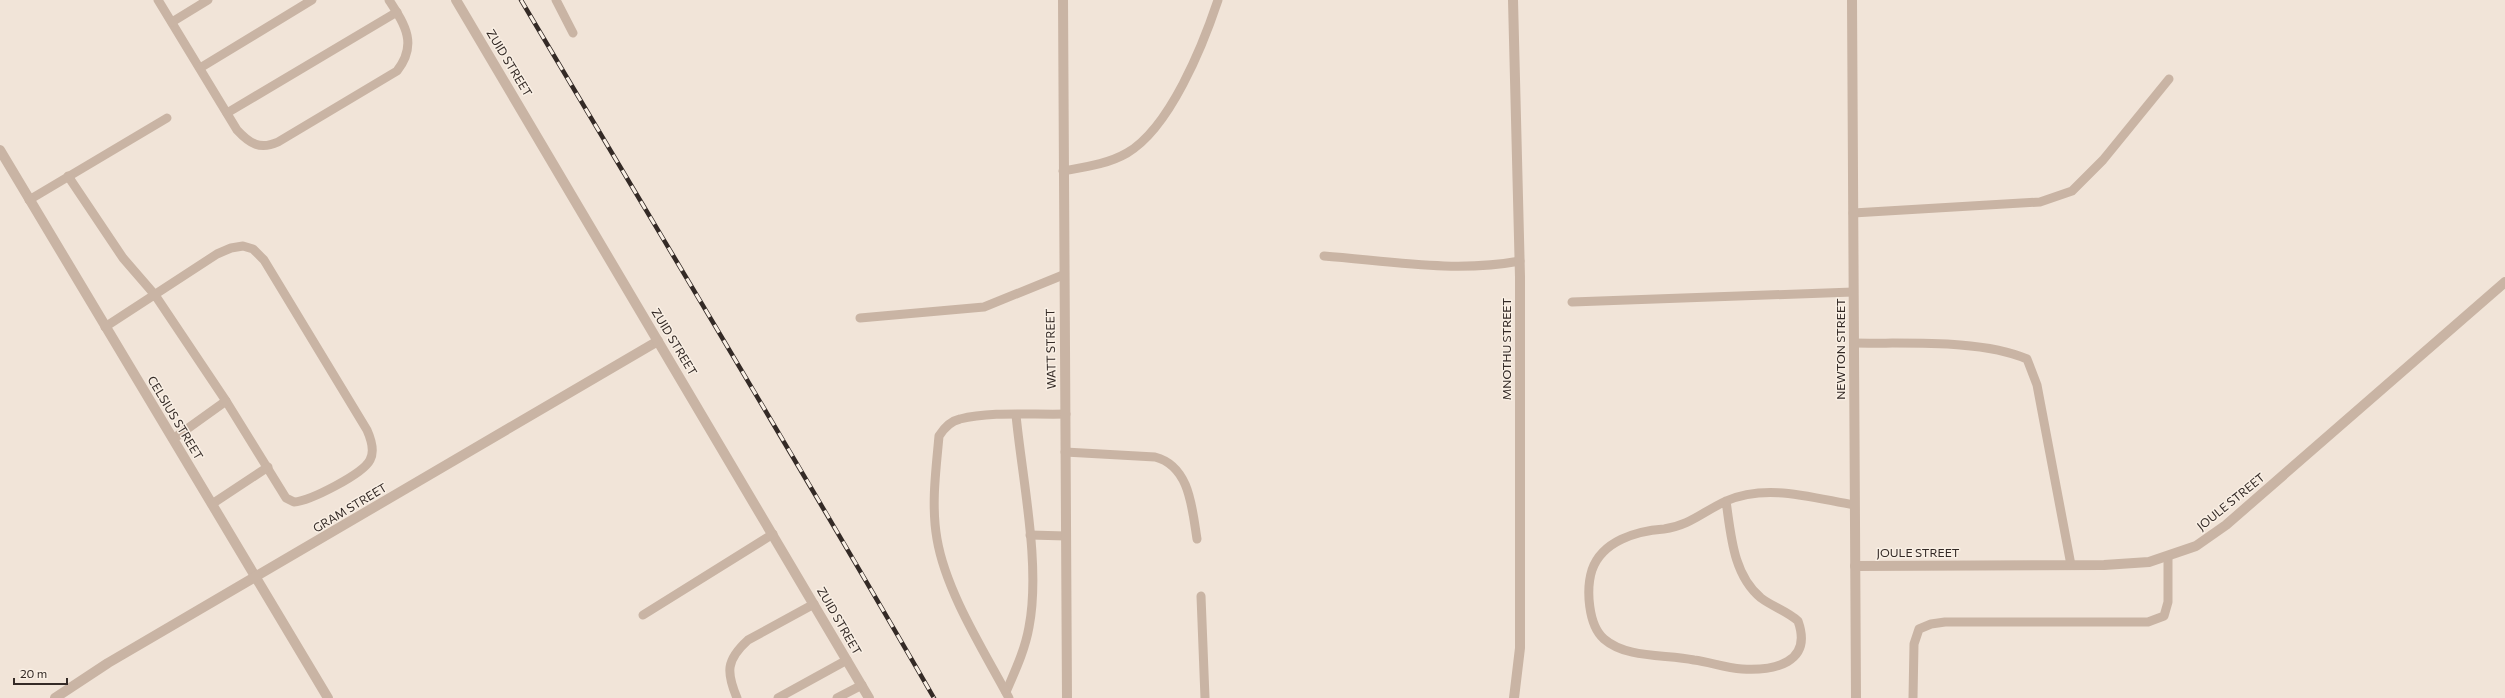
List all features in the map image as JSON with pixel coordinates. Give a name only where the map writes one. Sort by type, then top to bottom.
[{"type":"street","name":"ZUID STREET","points":[[456,0],[869,698]]},
{"type":"street","name":"WATT STREET","points":[[1063,0],[1063,275],[1066,414],[1067,698]]},
{"type":"street","name":"MNOTHU STREET","points":[[1513,0],[1520,260],[1520,648],[1514,698]]},
{"type":"street","name":"NEWTON STREET","points":[[1852,0],[1856,698]]},
{"type":"street","name":"CELSIUS STREET","points":[[0,150],[328,698]]},
{"type":"street","name":"JOULE STREET","points":[[1855,566],[2071,565],[2149,562],[2196,546],[2226,526],[2505,282]]},
{"type":"street","name":"GRAM STREET","points":[[55,698],[108,663],[257,578],[658,341]]},
{"type":"lane","points":[[158,0],[237,130],[251,144],[260,147],[271,145],[397,71],[404,62],[408,42],[407,31],[389,0]]},
{"type":"lane","points":[[172,22],[208,0]]},
{"type":"lane","points":[[200,68],[312,0]]},
{"type":"lane","points":[[556,0],[572,33]]},
{"type":"lane","points":[[1063,171],[1111,161],[1129,152],[1146,137],[1163,116],[1184,82],[1208,30],[1218,0]]},
{"type":"lane","points":[[227,113],[397,12]]},
{"type":"lane","points":[[1853,214],[2040,202],[2072,191],[2103,160],[2169,78]]},
{"type":"lane","points":[[30,200],[167,118]]},
{"type":"lane","points":[[68,176],[123,258],[155,295],[226,401],[286,498],[294,502],[303,502],[314,498],[365,467],[371,459],[372,451],[368,430],[264,260],[253,249],[243,246],[231,248],[217,254],[155,295],[105,327]]},
{"type":"lane","points":[[1324,256],[1442,266],[1488,266],[1520,260]]},
{"type":"lane","points":[[860,318],[984,307],[1063,275]]},
{"type":"lane","points":[[1572,302],[1853,292]]},
{"type":"lane","points":[[1854,343],[1983,347],[2008,351],[2027,359],[2038,385],[2071,565]]},
{"type":"lane","points":[[173,439],[226,401]]},
{"type":"lane","points":[[1008,695],[971,631],[942,561],[937,539],[934,510],[939,436],[945,427],[959,419],[993,415],[1066,414]]},
{"type":"lane","points":[[1008,695],[1030,625],[1030,535],[1016,415]]},
{"type":"lane","points":[[1065,452],[1155,457],[1166,460],[1176,467],[1185,483],[1192,504],[1197,539]]},
{"type":"lane","points":[[212,504],[268,467]]},
{"type":"lane","points":[[1726,501],[1730,532],[1742,575],[1752,590],[1761,598],[1798,621],[1800,650],[1794,659],[1784,664],[1743,669],[1635,652],[1614,646],[1603,638],[1591,612],[1589,578],[1600,555],[1619,540],[1636,533],[1680,527],[1726,501],[1769,492],[1789,494],[1854,506]]},
{"type":"lane","points":[[643,615],[772,534]]},
{"type":"lane","points":[[1030,535],[1066,536]]},
{"type":"lane","points":[[1913,698],[1914,644],[1919,629],[1931,624],[1945,622],[2148,622],[2164,616],[2168,602],[2168,556]]},
{"type":"lane","points":[[1201,596],[1205,698]]},
{"type":"lane","points":[[737,698],[729,676],[729,666],[740,648],[748,640],[814,604]]},
{"type":"lane","points":[[778,698],[847,660]]},
{"type":"lane","points":[[837,698],[862,685]]},
{"type":"railway","points":[[521,0],[934,698]]}]
